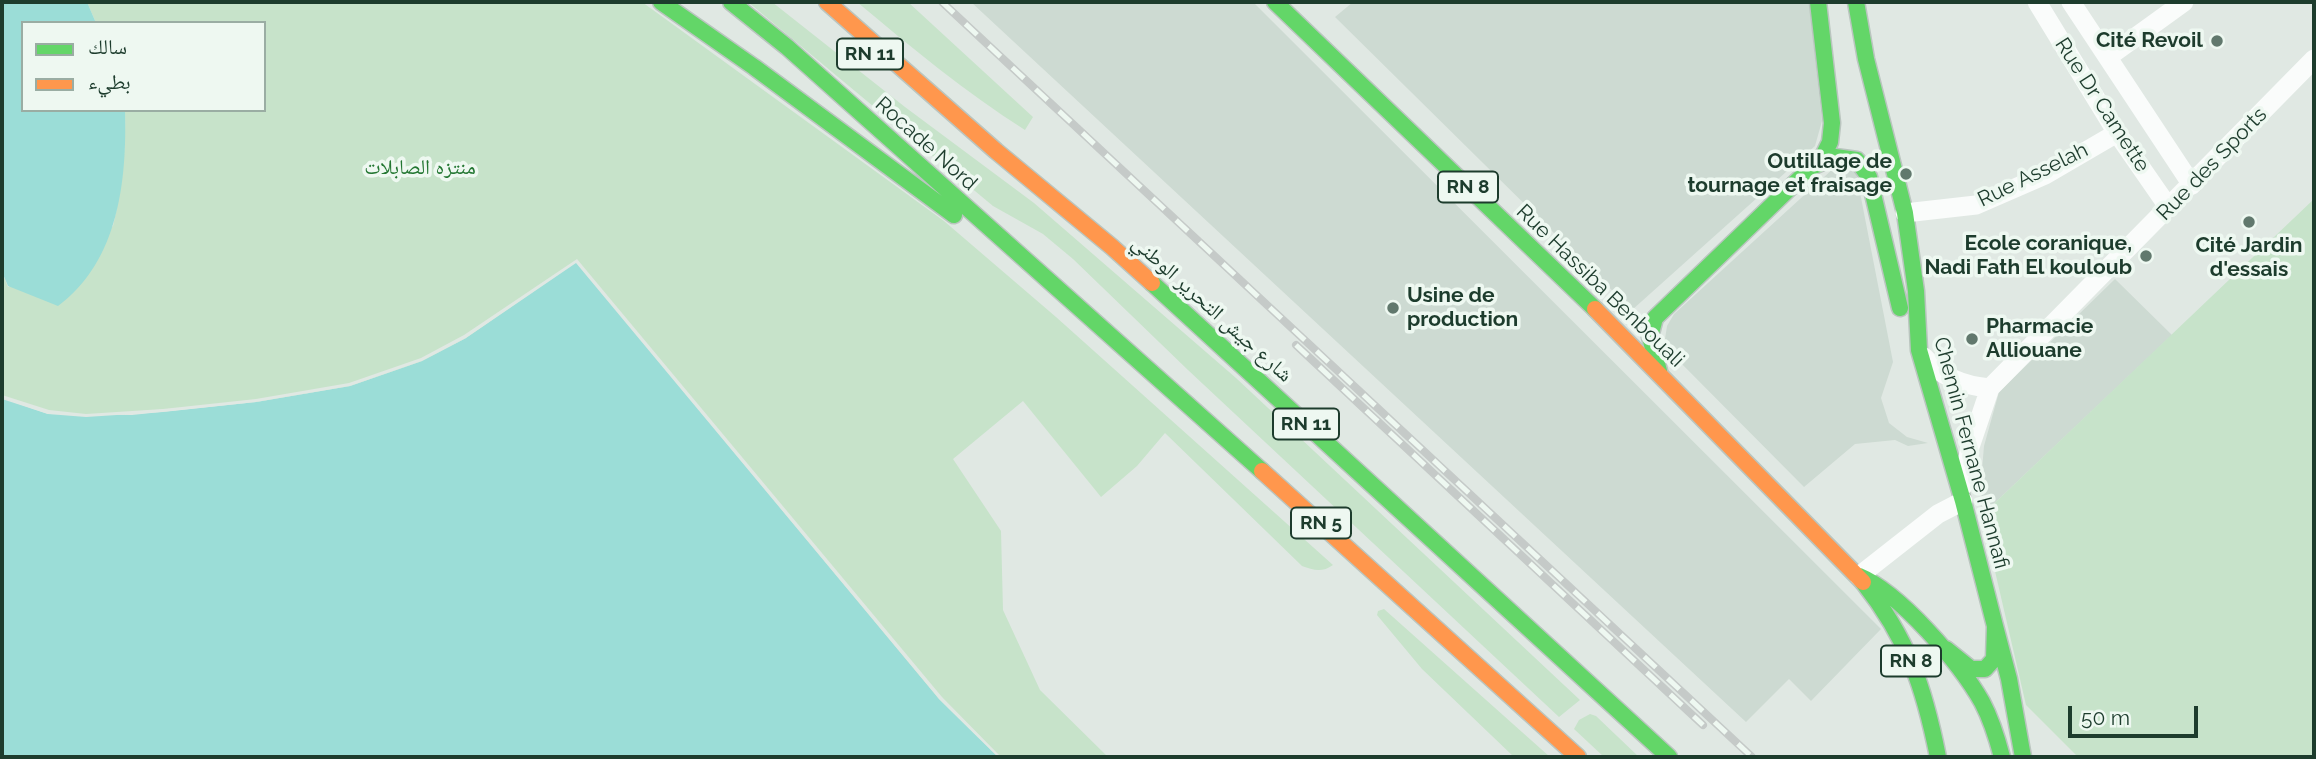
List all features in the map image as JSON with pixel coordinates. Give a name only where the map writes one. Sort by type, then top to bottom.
[{"type":"main road","points":[[661,2],[754,67],[1059,292]]},
{"type":"main road","name":"Rocade Nord","points":[[731,2],[787,47],[1059,292]]},
{"type":"main road","name":"Rocade Nord","points":[[809,2],[892,74],[937,97]]},
{"type":"main road","points":[[827,2],[937,97]]},
{"type":"main road","name":"Rue Hassiba Benbouali","points":[[1275,2],[1660,374],[1859,576]]},
{"type":"main road","points":[[1660,374],[1651,349],[1650,325],[1655,318],[1822,156],[1830,142],[1832,123],[1818,2]]},
{"type":"main road","name":"Chemin Fernane Hannafi","points":[[1856,2],[1866,59],[1905,213],[1916,291],[1919,350],[1962,497],[2007,670],[2022,757]]},
{"type":"main road","name":"شارع جيش التحرير الوطني","points":[[937,97],[996,151],[1122,256],[1670,757]]},
{"type":"main road","points":[[1811,167],[1835,156],[1857,160],[1869,177],[1904,324],[1919,350]]},
{"type":"main road","name":"RN 5","points":[[1059,292],[1333,534],[1578,757]]},
{"type":"main road","points":[[1859,576],[1886,591],[1972,686],[1982,703],[2002,757]]},
{"type":"main road","name":"RN 8","points":[[1859,576],[1888,615],[1905,645],[1929,713],[1938,757]]},
{"type":"main road","points":[[1939,648],[1954,654],[1971,669],[1985,669],[1994,659],[1995,626]]},
{"type":"street","name":"Rue Dr Camette","points":[[2037,2],[2117,133],[2169,208]]},
{"type":"street","points":[[2071,2],[2192,185]]},
{"type":"street","points":[[2108,57],[2184,2]]},
{"type":"street","name":"Rue des Sports","points":[[1990,388],[2314,59]]},
{"type":"street","name":"Rue Asselah","points":[[1905,213],[1976,205],[2045,175],[2117,133]]},
{"type":"street","points":[[1859,576],[1962,497],[1970,447],[1990,388],[1970,387],[1951,378],[1932,366],[1919,350]]},
{"type":"shaded area","points":[[971,2],[1253,2],[1881,629],[1811,701],[1789,679],[1746,722]]},
{"type":"shaded area","points":[[1353,2],[1809,2],[1822,121],[1815,146],[1632,310],[1335,17]]},
{"type":"shaded area","points":[[1835,167],[1856,172],[1893,362],[1881,398],[1889,423],[1907,437],[1928,443],[1908,446],[1895,440],[1855,444],[1804,487],[1668,350],[1665,339],[1667,326],[1674,314]]},
{"type":"shaded area","points":[[2115,279],[2172,335],[1982,515],[1984,446],[1999,392]]},
{"type":"green space","name":"منتزه الصابلات","points":[[87,2],[642,2],[944,221],[1056,317],[1333,565],[1321,570],[1302,566],[1165,433],[1137,466],[1101,497],[1023,401],[953,459],[1001,531],[1003,610],[1040,690],[1108,757],[998,757],[939,699],[466,338],[423,361],[350,386],[256,402],[67,417],[2,398],[2,272],[8,287],[113,226],[123,168],[125,112],[266,112],[266,21],[95,21]]},
{"type":"green space","points":[[748,2],[772,2],[905,107],[1034,203],[1236,378],[1580,700],[1559,717],[1073,259],[1043,234],[993,206]]},
{"type":"green space","points":[[857,2],[908,2],[1033,117],[1025,130],[960,85]]},
{"type":"green space","points":[[2314,199],[2314,757],[2078,757],[2026,705],[1982,515]]},
{"type":"green space","points":[[1384,609],[1550,757],[1514,757],[1422,669],[1377,615],[1378,611]]},
{"type":"green space","points":[[1590,714],[1596,716],[1639,757],[1604,757],[1574,729],[1579,720]]},
{"type":"water","points":[[2,2],[87,2],[95,21],[21,21],[21,112],[125,112],[121,191],[107,243],[78,288],[58,306],[8,286],[2,272]]},
{"type":"water","points":[[576,262],[939,699],[998,757],[2,757],[2,399],[48,414],[132,415],[256,402],[350,386],[422,361],[466,338]]},
{"type":"pier","points":[[577,259],[942,697],[1001,757],[939,699],[576,263],[466,338],[422,361],[350,386],[256,402],[86,417],[48,414],[2,398],[2,395],[49,410],[86,414],[256,399],[349,383],[421,358],[464,335]]},
{"type":"railway","points":[[942,2],[1752,757]]},
{"type":"railway","points":[[1296,345],[1703,725]]},
{"type":"traffic: fast","points":[[661,2],[754,67],[954,215]]},
{"type":"traffic: fast","points":[[731,2],[787,47],[1262,471]]},
{"type":"traffic: fast","points":[[1275,2],[1595,309]]},
{"type":"traffic: fast","points":[[1659,371],[1650,337],[1655,318],[1823,156],[1830,142],[1832,123],[1818,2]]},
{"type":"traffic: fast","points":[[1856,2],[1866,59],[1905,213],[1916,291],[1919,350],[1963,501],[1995,626],[1994,659],[1985,669],[1971,669],[1946,649]]},
{"type":"traffic: fast","points":[[1811,167],[1835,157],[1857,160],[1869,177],[1900,308]]},
{"type":"traffic: fast","points":[[1152,283],[1669,757]]},
{"type":"traffic: fast","points":[[1859,576],[1892,597],[1944,649],[1985,708],[2002,757]]},
{"type":"traffic: fast","points":[[1863,582],[1903,644],[1927,708],[1938,757]]},
{"type":"traffic: fast","points":[[1995,626],[2009,679],[2023,757]]},
{"type":"traffic: slow","points":[[827,2],[996,151],[1152,283]]},
{"type":"traffic: slow","points":[[1595,309],[1863,582]]},
{"type":"traffic: slow","points":[[1262,471],[1578,757]]},
{"type":"place","name":"Cité Revoil","points":[[2217,41]]},
{"type":"place","name":"Outillage de tournage et fraisage","points":[[1906,174]]},
{"type":"place","name":"Cité Jardin d'essais","points":[[2249,222]]},
{"type":"place","name":"Ecole coranique, Nadi Fath El kouloub","points":[[2146,256]]},
{"type":"place","name":"Usine de production","points":[[1393,308]]},
{"type":"place","name":"Pharmacie Alliouane","points":[[1972,339]]}]
